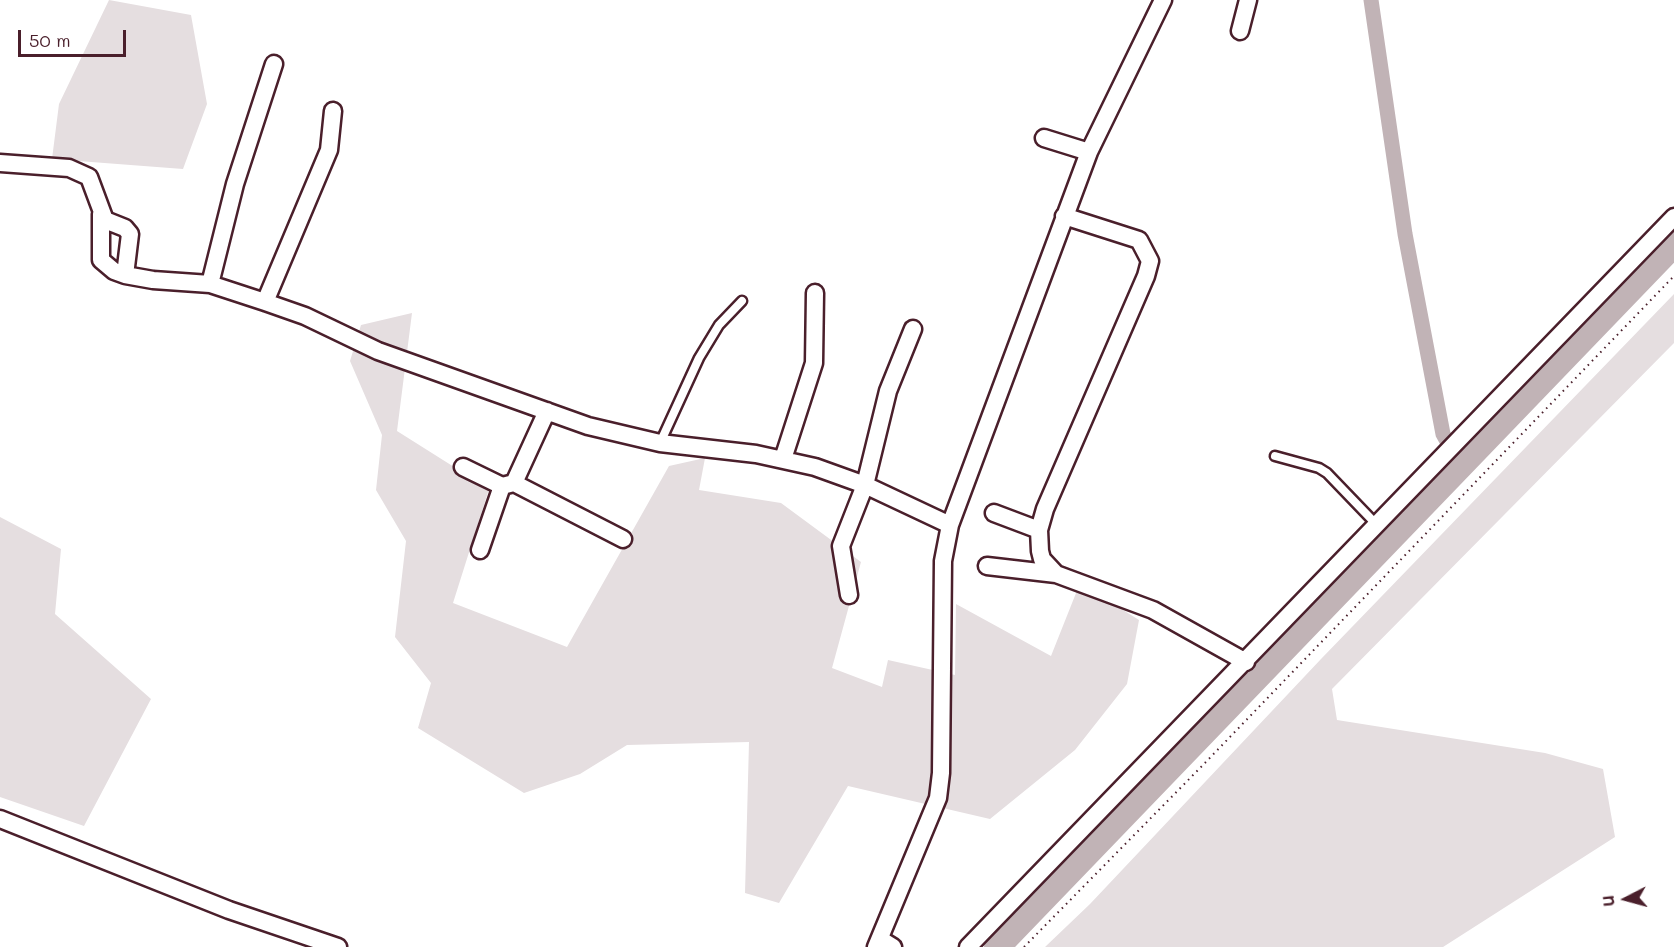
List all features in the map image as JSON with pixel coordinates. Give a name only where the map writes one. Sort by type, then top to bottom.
[{"type":"street","points":[[883,944],[938,798],[941,773],[944,561],[950,525],[1089,152],[1163,0]]},
{"type":"street","points":[[1240,31],[1248,0]]},
{"type":"street","points":[[210,284],[235,184],[274,64]]},
{"type":"street","points":[[265,302],[329,150],[333,111]]},
{"type":"street","points":[[1044,138],[1089,152]]},
{"type":"street","points":[[0,163],[69,168],[83,172],[92,183],[101,214],[101,260],[114,271],[153,280],[210,284],[305,316],[378,351],[588,426],[660,443],[783,459],[815,467],[865,485],[950,525]]},
{"type":"street","points":[[101,214],[109,224],[125,228],[129,234],[125,274]]},
{"type":"street","points":[[1056,574],[1042,559],[1039,530],[1045,509],[1146,276],[1150,261],[1139,240],[1064,216]]},
{"type":"street","points":[[968,947],[1674,217]]},
{"type":"street","points":[[783,459],[814,363],[815,293]]},
{"type":"street","points":[[849,595],[841,546],[865,485],[888,391],[913,329]]},
{"type":"street","points":[[480,550],[508,484],[547,411]]},
{"type":"street","points":[[463,467],[508,484],[623,539]]},
{"type":"street","points":[[994,513],[1039,530]]},
{"type":"street","points":[[987,566],[1056,574],[1153,610],[1246,662]]},
{"type":"street","points":[[0,819],[229,910],[338,947]]},
{"type":"lane","points":[[660,443],[699,358],[718,325],[742,301]]},
{"type":"lane","points":[[1275,456],[1319,468],[1327,473],[1377,525]]},
{"type":"path","points":[[1024,947],[1202,766],[1674,276]]},
{"type":"shaded area","points":[[109,0],[191,15],[207,104],[183,169],[52,159],[59,104]]},
{"type":"shaded area","points":[[1674,294],[1674,343],[1332,689],[1337,720],[1545,753],[1603,769],[1615,837],[1443,947],[1045,947],[1090,904],[1321,659]]},
{"type":"shaded area","points":[[412,313],[397,431],[489,489],[453,603],[567,647],[669,466],[705,458],[699,490],[781,503],[861,562],[832,668],[882,687],[888,660],[955,675],[956,604],[1051,656],[1080,583],[1139,620],[1127,684],[1075,750],[990,819],[848,786],[779,903],[745,893],[749,742],[627,745],[580,774],[524,793],[418,728],[431,683],[395,637],[406,541],[376,490],[382,435],[350,361],[361,325]]},
{"type":"shaded area","points":[[0,517],[61,549],[55,614],[151,699],[84,826],[0,797]]},
{"type":"waterway","points":[[1371,0],[1405,234],[1443,434],[1461,467]]},
{"type":"waterway","points":[[997,947],[1674,244]]}]
